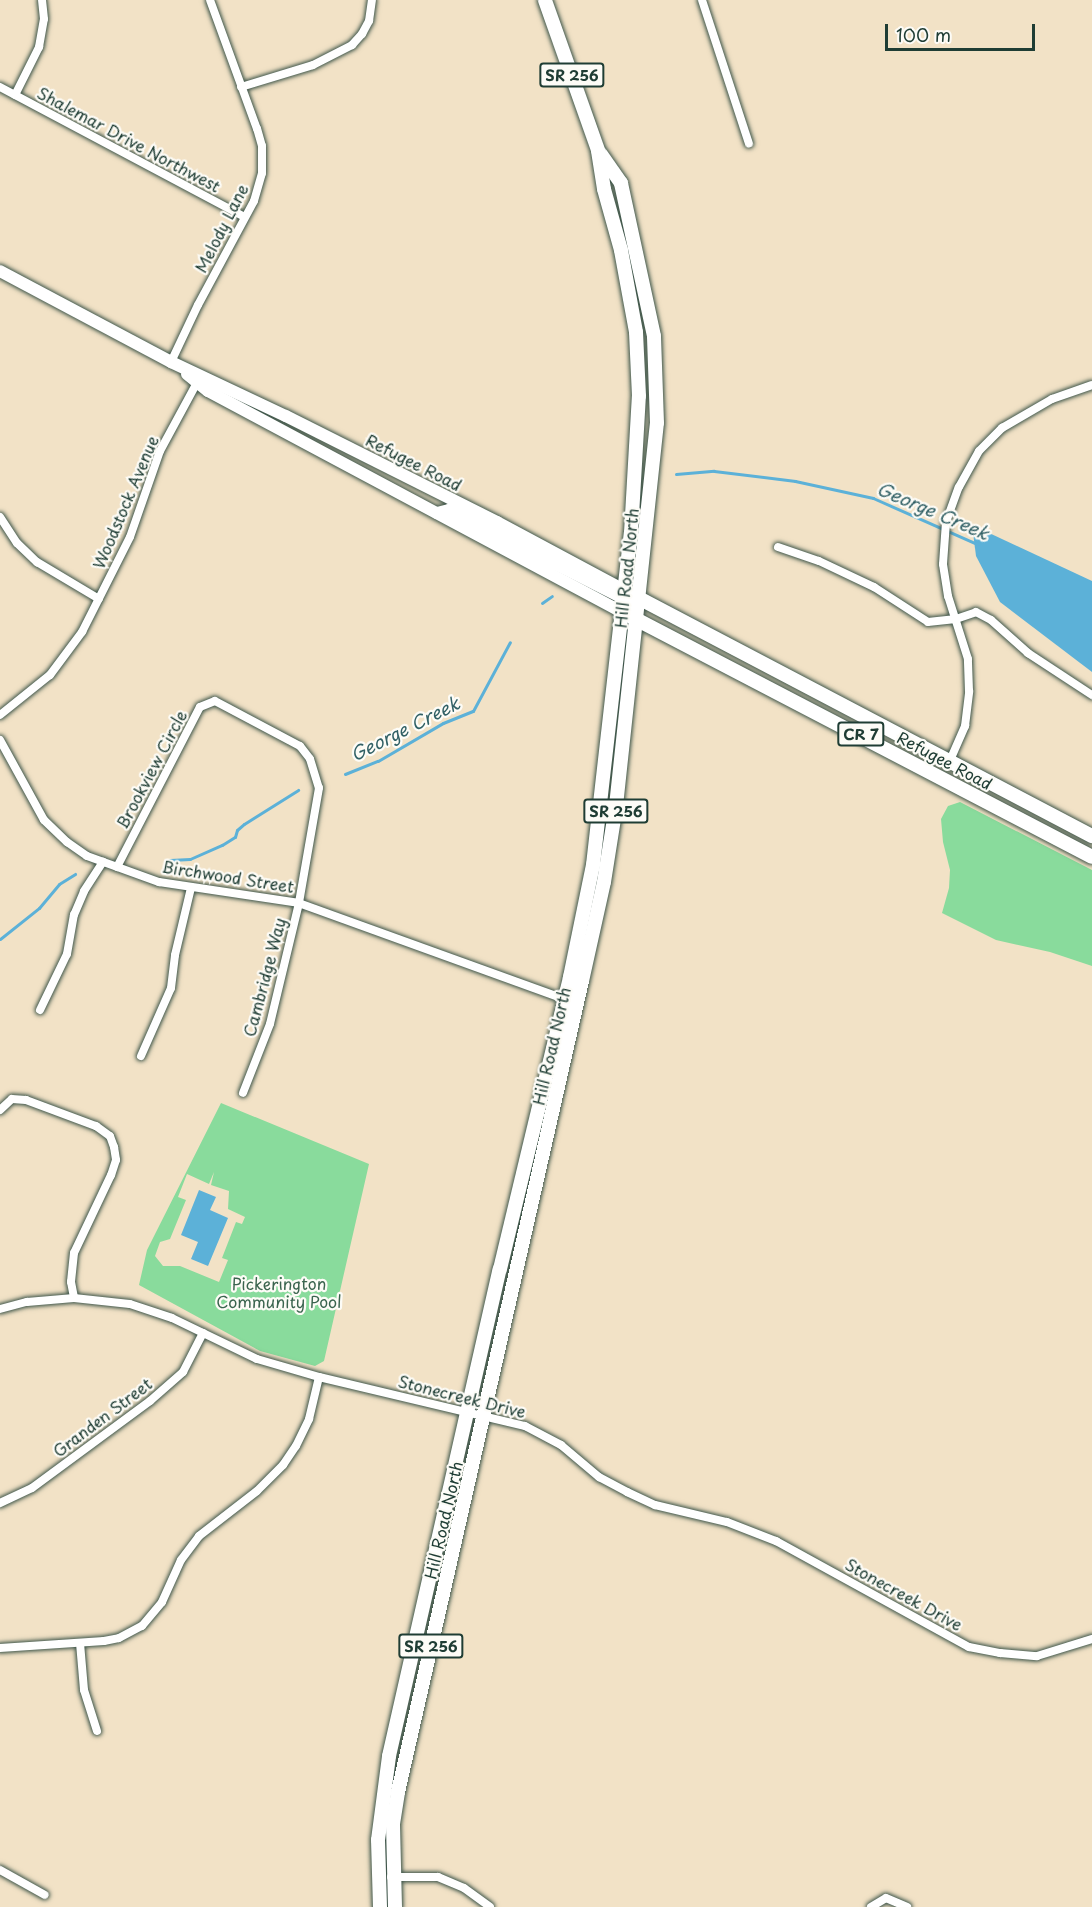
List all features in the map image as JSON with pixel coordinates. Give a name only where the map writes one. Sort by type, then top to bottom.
[{"type":"main road","name":"SR 256","points":[[545,0],[598,150]]},
{"type":"main road","name":"Hill Road North","points":[[380,1907],[378,1877],[380,1805],[389,1756],[567,1000],[593,865],[657,423],[654,336],[621,183],[598,150]]},
{"type":"main road","name":"Hill Road North","points":[[395,1907],[393,1824],[398,1792],[485,1417],[604,882],[616,806],[630,605],[631,533],[639,396],[637,349],[621,250],[604,189],[598,150]]},
{"type":"main road","name":"Refugee Road","points":[[0,271],[199,379],[497,522],[630,605],[1092,857]]},
{"type":"main road","name":"Refugee Road","points":[[199,379],[208,391],[437,513],[449,510],[753,670],[784,683],[800,682],[949,764],[1092,836]]},
{"type":"street","points":[[15,95],[39,47],[44,19],[42,0]]},
{"type":"street","name":"Melody Lane","points":[[171,362],[198,305],[260,188],[263,158],[257,129],[210,0]]},
{"type":"street","points":[[241,87],[313,65],[352,45],[362,34],[369,21],[372,0]]},
{"type":"street","points":[[702,0],[749,144]]},
{"type":"street","name":"Shalemar Drive Northwest","points":[[0,87],[244,217]]},
{"type":"street","name":"Woodstock Avenue","points":[[0,715],[31,692],[66,657],[130,537],[157,458],[199,379]]},
{"type":"street","points":[[949,764],[965,726],[969,691],[968,659],[943,564],[946,522],[959,487],[979,451],[1002,428],[1042,404],[1092,385]]},
{"type":"street","points":[[0,516],[24,551],[59,576],[99,598]]},
{"type":"street","points":[[778,548],[819,561],[873,587],[928,622],[956,619],[976,612],[991,620],[1028,653],[1092,695]]},
{"type":"street","name":"Brookview Circle","points":[[117,867],[200,707],[215,701],[300,746],[310,759],[319,788],[298,903]]},
{"type":"street","name":"Birchwood Street","points":[[0,740],[44,820],[76,849],[103,862],[159,882],[298,903],[567,1000]]},
{"type":"street","points":[[40,1010],[67,954],[74,915],[84,891],[103,862]]},
{"type":"street","points":[[141,1056],[171,988],[175,955],[191,888]]},
{"type":"street","name":"Cambridge Way","points":[[243,1092],[270,1024],[298,903]]},
{"type":"street","points":[[0,1110],[12,1099],[26,1100],[96,1126],[110,1136],[116,1160],[74,1253],[71,1282],[74,1298]]},
{"type":"street","name":"Stonecreek Drive","points":[[0,1309],[27,1302],[74,1298],[130,1304],[158,1312],[257,1359],[319,1377],[525,1426],[561,1445],[599,1477],[655,1505],[727,1522],[776,1540],[969,1647],[1000,1653],[1037,1656],[1092,1639]]},
{"type":"street","name":"Granden Street","points":[[0,1503],[32,1488],[150,1401],[183,1372],[203,1333]]},
{"type":"street","points":[[0,1648],[119,1638],[142,1626],[155,1613],[189,1547],[210,1527],[268,1481],[296,1446],[312,1410],[319,1377]]},
{"type":"street","points":[[80,1643],[84,1690],[97,1731]]},
{"type":"street","points":[[0,1870],[45,1895]]},
{"type":"street","points":[[378,1877],[438,1877],[464,1888],[490,1907]]},
{"type":"street","points":[[871,1907],[886,1898],[907,1907]]},
{"type":"green space","points":[[960,802],[1092,870],[1092,966],[1050,952],[996,940],[942,913],[949,888],[950,870],[943,842],[941,819],[948,806]]},
{"type":"green space","name":"Pickerington Community Pool","points":[[221,1103],[369,1164],[324,1361],[315,1366],[260,1351],[139,1285],[147,1250]],"holes":[[[214,1172],[211,1185],[229,1191],[228,1209],[245,1217],[242,1224],[236,1222],[222,1258],[228,1260],[219,1282],[180,1266],[163,1266],[155,1256],[160,1242],[170,1239],[186,1200],[178,1197],[187,1174],[209,1184]]]},
{"type":"water","points":[[972,525],[1092,581],[1092,672],[1000,602],[976,556]]},
{"type":"water","points":[[199,1190],[216,1197],[210,1210],[228,1218],[208,1266],[191,1259],[198,1242],[181,1235]]},
{"type":"waterway","name":"George Creek","points":[[676,474],[714,471],[795,481],[873,498],[977,544]]},
{"type":"waterway","name":"George Creek","points":[[542,603],[552,596]]},
{"type":"waterway","name":"George Creek","points":[[345,774],[378,761],[443,723],[473,711],[510,642]]},
{"type":"waterway","name":"George Creek","points":[[170,860],[190,859],[222,845],[235,837],[237,830],[244,824],[298,790]]},
{"type":"waterway","name":"George Creek","points":[[0,939],[39,908],[59,884],[75,874]]}]
